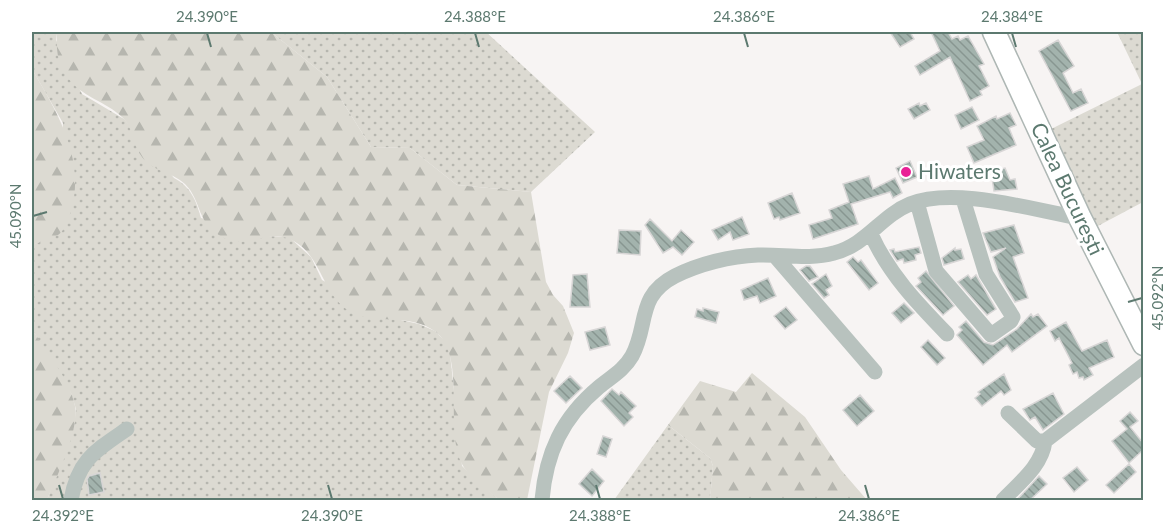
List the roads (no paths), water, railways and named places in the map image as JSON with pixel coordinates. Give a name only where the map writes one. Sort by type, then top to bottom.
[{"type":"highway","name":"Calea București","points":[[994,32],[1080,218],[1143,344]]},
{"type":"street","points":[[917,202],[936,271],[991,335],[1013,317],[986,274],[963,199]]},
{"type":"street","points":[[542,501],[547,465],[561,429],[580,405],[619,372],[631,358],[637,345],[644,309],[652,294],[674,276],[746,256],[820,256],[835,253],[860,243],[899,210],[917,202],[963,199],[1080,218]]},
{"type":"street","points":[[871,234],[881,257],[905,290],[947,334]]},
{"type":"street","points":[[775,256],[874,372]]},
{"type":"street","points":[[1003,501],[1036,465],[1044,452],[1045,441],[1143,364]]},
{"type":"street","points":[[1008,413],[1031,436],[1045,441]]},
{"type":"street","points":[[71,501],[74,482],[87,458],[128,429]]},
{"type":"place","name":"Hiwaters","points":[[906,172]]}]
